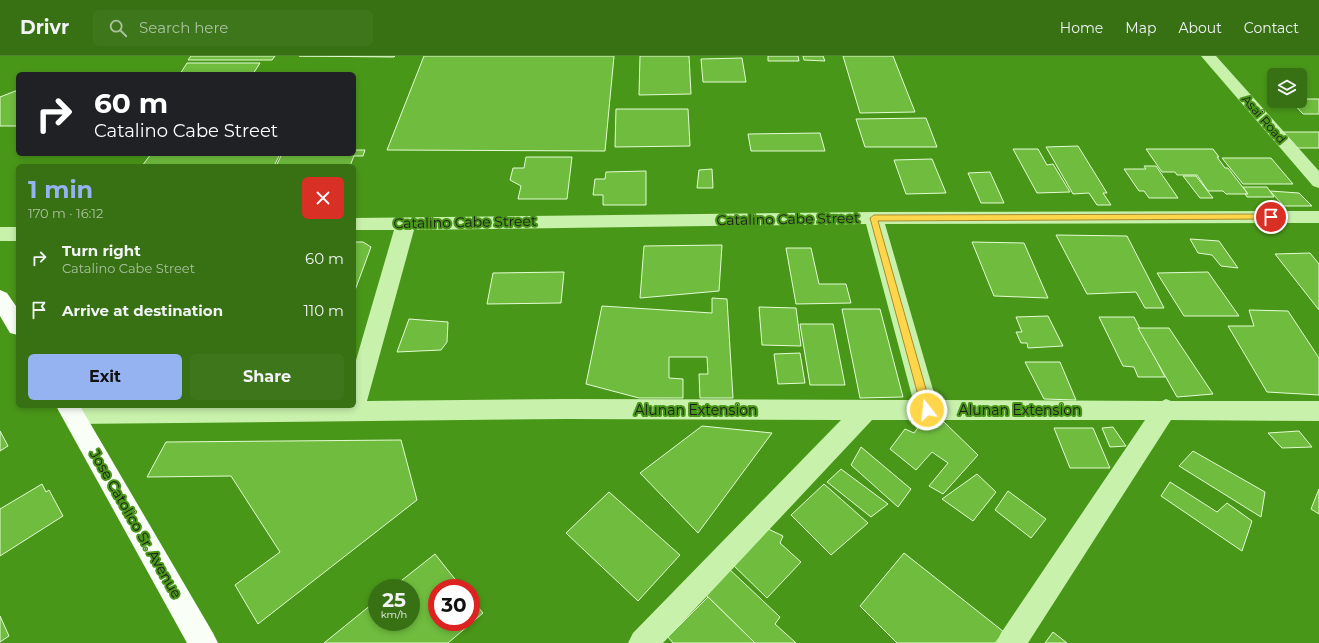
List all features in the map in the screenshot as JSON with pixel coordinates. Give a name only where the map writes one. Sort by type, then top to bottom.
[{"type":"main road","points":[[0,298],[16,324]]},
{"type":"main road","name":"Jose Catolico Sr. Avenue","points":[[71,410],[203,643]]},
{"type":"street","name":"Asai Road","points":[[1208,56],[1319,182]]},
{"type":"street","name":"Catalino Cabe Street","points":[[356,224],[406,222],[874,218],[1319,217]]},
{"type":"street","points":[[874,218],[927,410]]},
{"type":"street","points":[[356,399],[406,222]]},
{"type":"street","points":[[0,234],[16,234]]},
{"type":"street","points":[[1011,643],[1166,409]]},
{"type":"street","name":"Alunan Extension","points":[[71,410],[1166,409],[1319,411]]},
{"type":"street","points":[[643,643],[865,410]]},
{"type":"building","points":[[191,56],[275,56],[272,60],[188,60]]},
{"type":"building","points":[[299,56],[395,56],[394,57]]},
{"type":"building","points":[[424,56],[614,56],[605,151],[387,150]]},
{"type":"building","points":[[640,56],[689,56],[691,94],[639,95]]},
{"type":"building","points":[[768,56],[798,56],[799,61],[768,61]]},
{"type":"building","points":[[803,56],[823,56],[825,61],[804,60]]},
{"type":"building","points":[[843,56],[893,56],[915,112],[860,113]]},
{"type":"building","points":[[742,58],[746,82],[703,82],[701,59]]},
{"type":"building","points":[[187,63],[260,63],[254,72],[181,72]]},
{"type":"building","points":[[16,91],[16,126],[0,126],[0,97]]},
{"type":"building","points":[[1307,99],[1319,99],[1319,114],[1303,114],[1297,108],[1307,108]]},
{"type":"building","points":[[616,109],[688,109],[690,146],[615,147]]},
{"type":"building","points":[[926,118],[937,147],[865,147],[856,119]]},
{"type":"building","points":[[1283,132],[1319,132],[1319,148],[1298,148]]},
{"type":"building","points":[[820,133],[825,151],[751,151],[748,134]]},
{"type":"building","points":[[1078,146],[1107,193],[1103,193],[1111,205],[1097,205],[1089,193],[1073,194],[1046,147]]},
{"type":"building","points":[[1013,149],[1038,149],[1047,165],[1053,164],[1070,192],[1037,193]]},
{"type":"building","points":[[1146,149],[1213,149],[1225,168],[1228,168],[1248,194],[1226,194],[1223,191],[1208,191],[1197,175],[1177,175],[1175,172],[1162,172]]},
{"type":"building","points":[[356,150],[365,150],[363,156],[356,156]]},
{"type":"building","points":[[150,156],[279,156],[275,164],[144,164]]},
{"type":"building","points":[[281,156],[354,156],[351,164],[277,164]]},
{"type":"building","points":[[526,157],[572,157],[567,199],[518,199],[521,186],[510,180],[513,168],[524,168]]},
{"type":"building","points":[[1222,158],[1271,158],[1293,184],[1243,184]]},
{"type":"building","points":[[932,159],[946,193],[906,194],[894,160]]},
{"type":"building","points":[[1144,166],[1156,166],[1178,198],[1149,198],[1144,191],[1139,191],[1124,169],[1146,169]]},
{"type":"building","points":[[712,169],[713,188],[697,188],[699,170]]},
{"type":"building","points":[[646,171],[646,205],[603,205],[603,195],[593,195],[595,179],[605,179],[606,172]]},
{"type":"building","points":[[990,172],[1004,203],[981,203],[968,173]]},
{"type":"building","points":[[1183,176],[1196,176],[1213,198],[1200,198]]},
{"type":"building","points":[[1243,187],[1267,187],[1274,197],[1247,197],[1245,194],[1248,194]]},
{"type":"building","points":[[1270,191],[1299,193],[1312,206],[1284,206]]},
{"type":"building","points":[[1056,235],[1127,236],[1164,308],[1145,308],[1136,292],[1087,294]]},
{"type":"building","points":[[1190,239],[1219,241],[1238,268],[1221,266],[1212,255],[1198,253]]},
{"type":"building","points":[[356,242],[363,242],[371,247],[356,288]]},
{"type":"building","points":[[972,242],[1024,243],[1048,298],[994,296]]},
{"type":"building","points":[[722,245],[719,291],[640,298],[644,246]]},
{"type":"building","points":[[786,248],[811,248],[819,284],[846,284],[851,303],[796,304]]},
{"type":"building","points":[[1310,253],[1319,264],[1319,310],[1275,254]]},
{"type":"building","points":[[564,272],[561,303],[487,304],[493,273]]},
{"type":"building","points":[[1208,272],[1239,316],[1184,316],[1157,273]]},
{"type":"building","points":[[712,298],[727,299],[733,398],[700,398],[699,374],[708,374],[707,357],[669,357],[669,378],[683,379],[683,398],[639,398],[586,384],[602,306],[712,313]]},
{"type":"building","points":[[759,307],[796,308],[801,346],[762,345]]},
{"type":"building","points":[[842,309],[880,309],[903,397],[860,398]]},
{"type":"building","points":[[1249,310],[1288,311],[1319,358],[1319,395],[1267,392],[1228,326],[1254,326]]},
{"type":"building","points":[[1048,316],[1063,346],[1028,348],[1027,343],[1021,343],[1016,332],[1022,332],[1016,317]]},
{"type":"building","points":[[1099,317],[1134,317],[1165,377],[1138,377],[1134,367],[1123,366]]},
{"type":"building","points":[[409,319],[448,322],[447,342],[441,350],[397,352]]},
{"type":"building","points":[[800,324],[833,324],[845,385],[810,385]]},
{"type":"building","points":[[1138,328],[1169,328],[1213,394],[1177,397]]},
{"type":"building","points":[[800,353],[805,383],[778,384],[774,354]]},
{"type":"building","points":[[1025,362],[1060,362],[1076,400],[1044,399]]},
{"type":"building","points":[[922,422],[944,422],[978,455],[943,494],[929,486],[948,463],[932,452],[916,470],[890,449],[905,429],[914,433]]},
{"type":"building","points":[[702,426],[772,433],[698,533],[640,473]]},
{"type":"building","points":[[1113,427],[1126,446],[1110,447],[1102,428]]},
{"type":"building","points":[[1054,428],[1093,428],[1110,468],[1070,468]]},
{"type":"building","points":[[0,431],[8,446],[0,451]]},
{"type":"building","points":[[1299,431],[1312,447],[1282,448],[1268,433]]},
{"type":"building","points":[[401,440],[417,500],[258,624],[235,585],[280,552],[231,476],[147,477],[166,442]]},
{"type":"building","points":[[861,447],[911,489],[898,507],[851,465]]},
{"type":"building","points":[[1193,451],[1265,492],[1261,517],[1179,466]]},
{"type":"building","points":[[841,469],[888,504],[871,517],[827,482]]},
{"type":"building","points":[[977,474],[996,492],[973,521],[942,499]]},
{"type":"building","points":[[1170,482],[1217,512],[1227,503],[1252,521],[1242,551],[1161,496]]},
{"type":"building","points":[[42,484],[46,492],[49,490],[63,516],[0,556],[0,509]]},
{"type":"building","points":[[824,484],[868,523],[831,555],[791,515]]},
{"type":"building","points":[[1319,489],[1319,514],[1311,509]]},
{"type":"building","points":[[1008,491],[1046,519],[1031,538],[995,510]]},
{"type":"building","points":[[609,492],[680,555],[638,601],[566,533]]},
{"type":"building","points":[[764,527],[783,536],[780,543],[801,562],[767,598],[729,561]]},
{"type":"building","points":[[904,553],[1004,632],[995,643],[897,643],[860,606]]},
{"type":"building","points":[[435,554],[455,579],[428,579],[428,631],[462,631],[448,643],[324,643],[368,607],[368,631],[420,631],[420,579],[403,579]]},
{"type":"building","points":[[727,567],[780,617],[775,624],[796,643],[755,643],[703,592]]},
{"type":"building","points":[[708,597],[755,643],[673,643],[668,637]]},
{"type":"building","points":[[0,616],[9,636],[0,642]]},
{"type":"building","points":[[1053,632],[1067,643],[1045,643]]},
{"type":"route","points":[[927,410],[874,218],[1271,217]]}]
